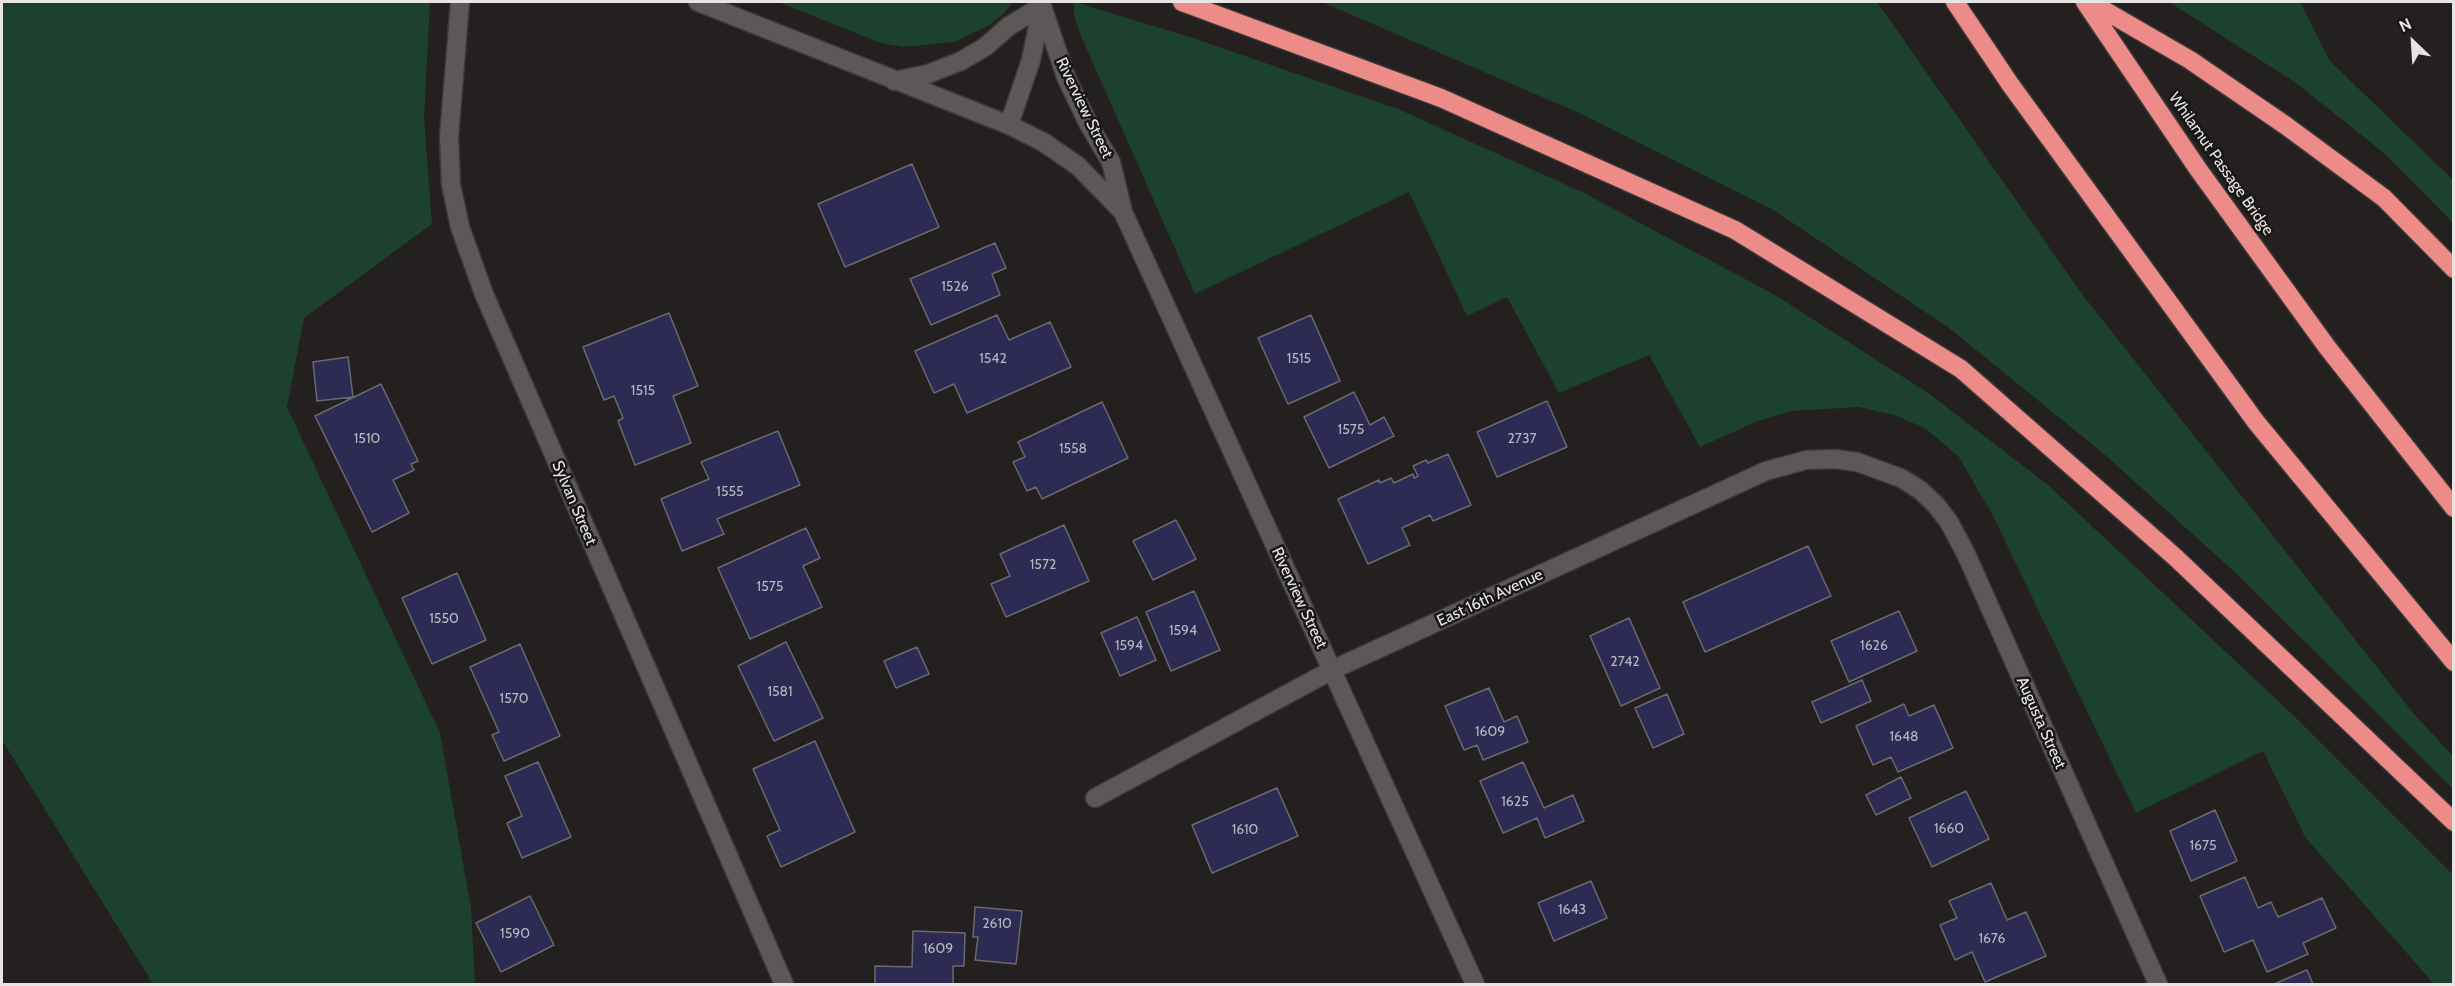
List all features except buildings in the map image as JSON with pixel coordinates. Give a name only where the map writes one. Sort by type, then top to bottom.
[{"type":"highway","points":[[1182,2],[1441,98],[1735,230],[1961,369],[2175,557],[2454,822]]},
{"type":"highway","points":[[1955,2],[2010,84],[2256,422],[2454,662]]},
{"type":"highway","name":"Whilamut Passage Bridge","points":[[2085,2],[2198,169],[2328,347],[2454,508]]},
{"type":"highway","points":[[2090,2],[2190,60],[2294,132],[2384,198],[2454,268]]},
{"type":"street","name":"Sylvan Street","points":[[460,2],[449,137],[451,184],[460,227],[493,315],[784,984]]},
{"type":"street","name":"Riverview Street","points":[[698,2],[1009,125],[1043,142],[1078,166],[1123,212]]},
{"type":"street","name":"Riverview Street","points":[[1009,125],[1031,60],[1043,4]]},
{"type":"street","name":"Riverview Street","points":[[1043,4],[1066,77],[1089,125],[1111,162],[1123,212],[1475,984]]},
{"type":"street","points":[[894,81],[928,74],[961,61],[985,47],[1009,26],[1043,4]]},
{"type":"street","name":"East 16th Avenue","points":[[1095,798],[1332,670],[1766,471],[1806,460],[1835,459],[1857,462],[1901,478]]},
{"type":"street","name":"Augusta Street","points":[[1901,478],[1920,490],[1936,505],[1949,522],[1966,554],[2158,984]]},
{"type":"green space","points":[[2,2],[430,2],[424,117],[432,224],[304,318],[287,407],[440,733],[471,908],[475,984],[153,984],[2,740]]},
{"type":"green space","points":[[778,2],[1013,2],[988,26],[954,42],[903,47],[881,43]]},
{"type":"green space","points":[[1074,2],[1193,38],[1398,109],[1582,192],[1775,295],[1928,393],[2047,484],[2292,714],[2453,875],[2453,984],[2434,984],[2305,837],[2263,751],[2136,813],[1993,516],[1959,457],[1925,428],[1894,415],[1859,407],[1792,411],[1758,421],[1700,447],[1649,355],[1559,393],[1507,297],[1467,316],[1409,192],[1195,294],[1081,36],[1074,16]]},
{"type":"green space","points":[[1322,2],[1877,2],[2082,294],[2414,714],[2453,756],[2453,789],[2239,576],[2104,454],[1949,328],[1775,211],[1579,113]]},
{"type":"green space","points":[[2169,2],[2300,2],[2329,60],[2453,180],[2453,223],[2384,153],[2296,83]]}]
